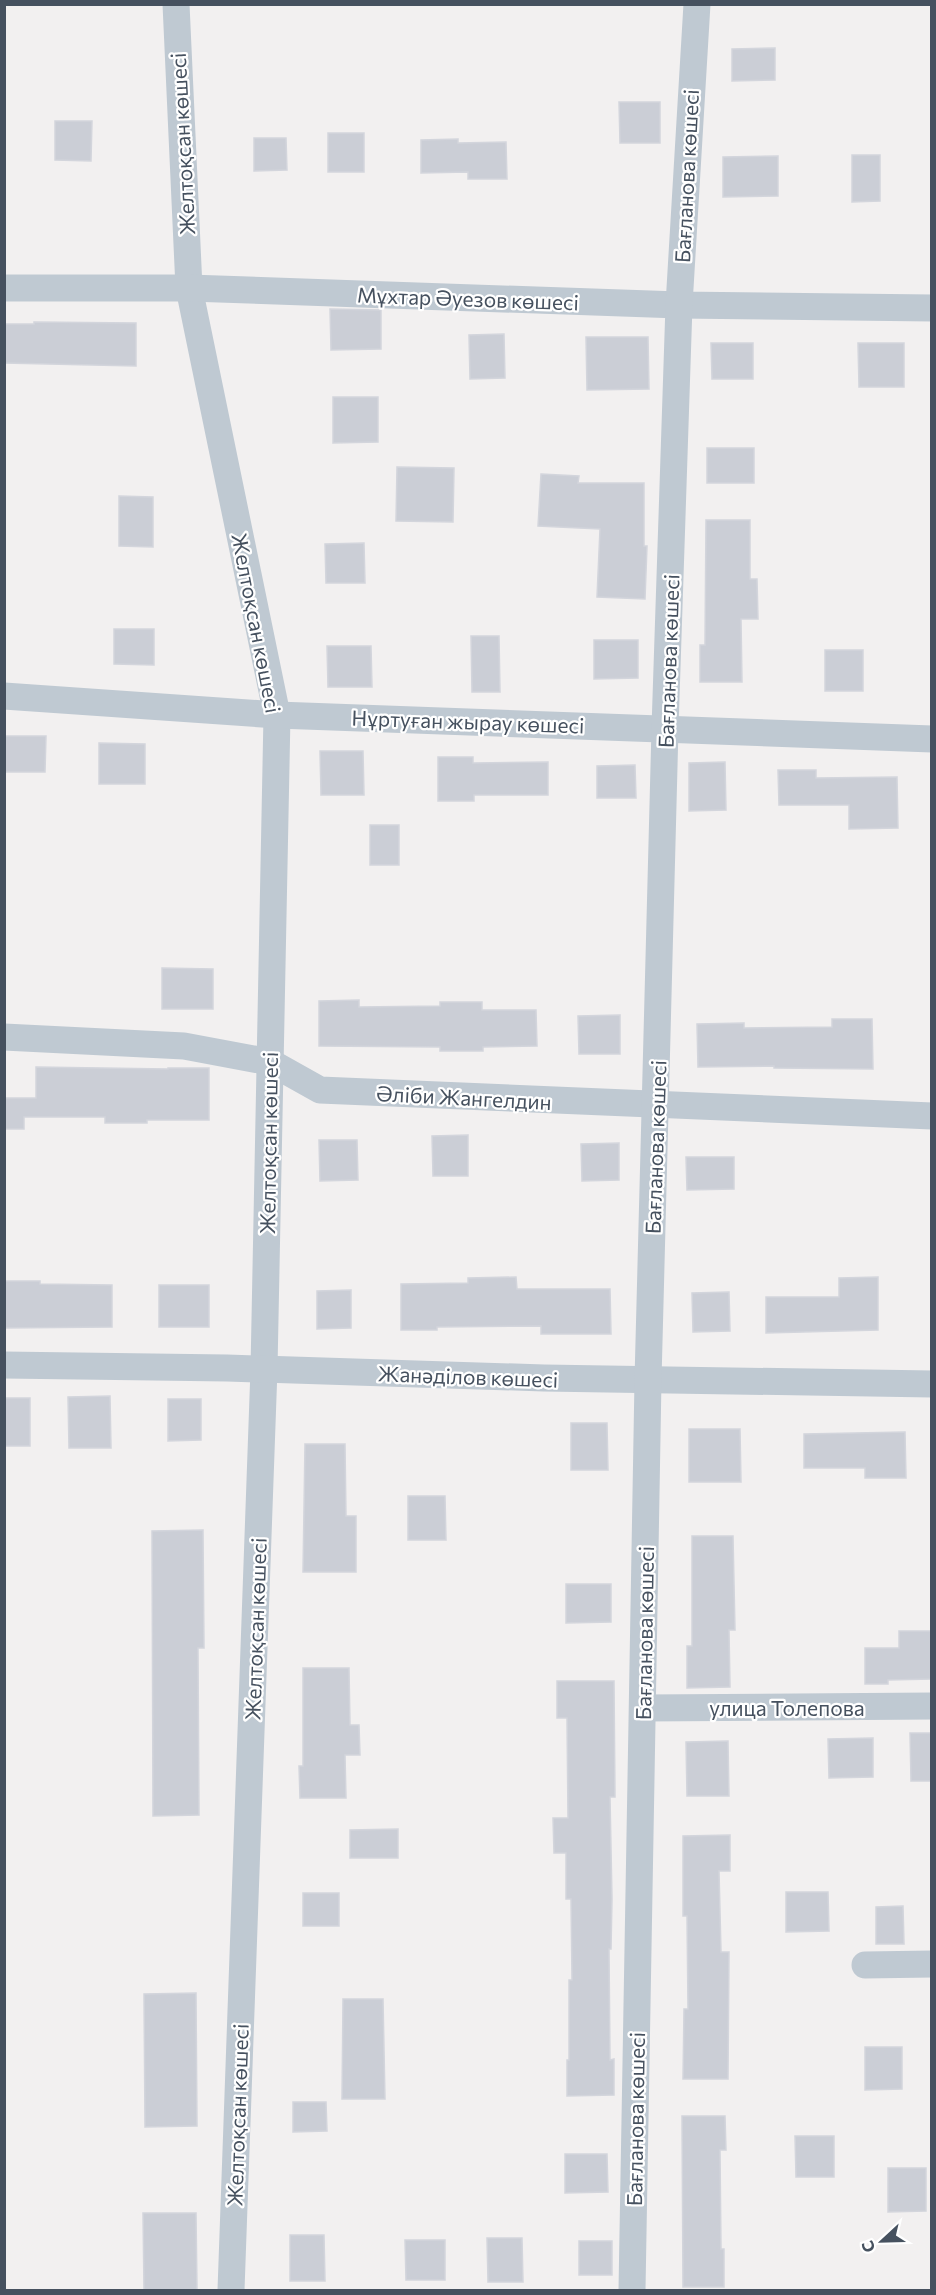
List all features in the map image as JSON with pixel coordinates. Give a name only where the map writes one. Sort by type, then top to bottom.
[{"type":"street","name":"Желтоқсан көшесі","points":[[176,4],[189,288],[277,715],[264,1369],[231,2290]]},
{"type":"street","name":"Бағланова көшесі","points":[[633,2290],[648,1380],[665,728],[679,305],[697,4]]},
{"type":"street","name":"Мұхтар Әуезов көшесі","points":[[4,288],[189,288],[679,305],[932,308]]},
{"type":"street","name":"Нұртуған жырау көшесі","points":[[4,696],[277,715],[932,739]]},
{"type":"street","name":"Әліби Жангелдин","points":[[4,1037],[184,1046],[270,1062],[320,1090],[932,1116]]},
{"type":"street","name":"Жанәділов көшесі","points":[[4,1365],[264,1369],[544,1378],[932,1384]]},
{"type":"street","name":"улица Толепова","points":[[643,1708],[932,1706]]},
{"type":"street","points":[[865,1965],[932,1964]]},
{"type":"building","points":[[775,48],[775,80],[732,81],[732,49]]},
{"type":"building","points":[[619,102],[660,102],[660,143],[620,143]]},
{"type":"building","points":[[55,121],[92,121],[91,161],[55,160]]},
{"type":"building","points":[[328,133],[364,133],[364,172],[328,172]]},
{"type":"building","points":[[254,138],[286,138],[287,170],[254,171]]},
{"type":"building","points":[[458,139],[458,143],[506,142],[507,179],[468,179],[468,172],[421,173],[421,140]]},
{"type":"building","points":[[852,155],[880,155],[880,201],[852,202]]},
{"type":"building","points":[[778,156],[778,196],[723,197],[723,157]]},
{"type":"building","points":[[330,309],[381,310],[381,349],[331,350]]},
{"type":"building","points":[[34,322],[136,323],[136,366],[4,363],[4,324],[34,324]]},
{"type":"building","points":[[504,334],[505,378],[470,379],[469,335]]},
{"type":"building","points":[[586,337],[648,337],[649,389],[587,390]]},
{"type":"building","points":[[711,343],[753,343],[753,379],[712,379]]},
{"type":"building","points":[[858,343],[904,343],[904,387],[859,387]]},
{"type":"building","points":[[333,397],[378,397],[378,442],[333,443]]},
{"type":"building","points":[[707,448],[754,448],[754,483],[707,483]]},
{"type":"building","points":[[397,467],[454,468],[453,522],[396,521]]},
{"type":"building","points":[[541,474],[579,476],[578,483],[644,483],[644,546],[647,546],[645,599],[597,597],[600,529],[538,526]]},
{"type":"building","points":[[119,496],[153,497],[153,547],[119,546]]},
{"type":"building","points":[[706,520],[750,520],[750,579],[757,579],[758,619],[741,619],[742,682],[700,682],[700,645],[705,645]]},
{"type":"building","points":[[364,543],[365,583],[326,583],[325,544]]},
{"type":"building","points":[[114,629],[154,629],[154,665],[114,664]]},
{"type":"building","points":[[471,636],[499,636],[500,692],[472,692]]},
{"type":"building","points":[[594,640],[638,640],[638,678],[594,679]]},
{"type":"building","points":[[327,646],[371,646],[372,687],[328,687]]},
{"type":"building","points":[[825,650],[863,650],[863,691],[825,691]]},
{"type":"building","points":[[4,736],[46,736],[45,772],[4,772]]},
{"type":"building","points":[[99,743],[145,744],[145,784],[99,784]]},
{"type":"building","points":[[320,751],[363,751],[364,795],[321,795]]},
{"type":"building","points":[[438,757],[473,757],[473,763],[548,762],[548,795],[474,795],[474,801],[438,801]]},
{"type":"building","points":[[725,762],[726,810],[689,811],[689,763]]},
{"type":"building","points":[[635,765],[636,798],[597,798],[597,766]]},
{"type":"building","points":[[778,770],[816,770],[816,778],[897,777],[898,828],[849,829],[849,805],[779,805]]},
{"type":"building","points":[[370,825],[399,825],[399,865],[370,865]]},
{"type":"building","points":[[162,968],[213,969],[213,1009],[162,1009]]},
{"type":"building","points":[[359,1000],[359,1007],[440,1006],[440,1002],[482,1002],[482,1010],[536,1010],[537,1046],[483,1047],[483,1051],[440,1051],[440,1047],[319,1046],[319,1001]]},
{"type":"building","points":[[620,1015],[620,1054],[579,1054],[578,1016]]},
{"type":"building","points":[[832,1019],[872,1019],[873,1069],[774,1068],[774,1066],[698,1067],[697,1024],[744,1023],[744,1028],[832,1027]]},
{"type":"building","points":[[36,1067],[209,1068],[209,1120],[105,1123],[105,1117],[24,1117],[24,1129],[4,1129],[4,1098],[36,1098]]},
{"type":"building","points":[[468,1135],[468,1176],[433,1176],[432,1136]]},
{"type":"building","points":[[319,1140],[357,1140],[358,1180],[320,1181]]},
{"type":"building","points":[[619,1143],[619,1180],[582,1181],[581,1144]]},
{"type":"building","points":[[686,1157],[734,1157],[734,1189],[687,1190]]},
{"type":"building","points":[[516,1277],[517,1289],[610,1289],[611,1334],[541,1334],[541,1326],[437,1327],[437,1330],[401,1330],[401,1284],[468,1283],[468,1278]]},
{"type":"building","points":[[878,1277],[878,1330],[766,1333],[766,1297],[839,1297],[839,1278]]},
{"type":"building","points":[[4,1281],[112,1285],[112,1327],[4,1328]]},
{"type":"building","points":[[159,1285],[209,1285],[209,1327],[159,1327]]},
{"type":"building","points":[[351,1290],[351,1328],[317,1329],[317,1291]]},
{"type":"building","points":[[729,1292],[730,1331],[693,1332],[692,1293]]},
{"type":"building","points":[[110,1396],[111,1448],[69,1448],[68,1397]]},
{"type":"building","points":[[4,1398],[30,1398],[30,1446],[4,1446]]},
{"type":"building","points":[[168,1399],[201,1399],[201,1440],[168,1441]]},
{"type":"building","points":[[571,1423],[607,1423],[608,1470],[571,1470]]},
{"type":"building","points":[[689,1429],[740,1429],[741,1482],[689,1482]]},
{"type":"building","points":[[905,1432],[906,1478],[865,1478],[865,1468],[804,1468],[804,1434]]},
{"type":"building","points":[[305,1444],[345,1444],[346,1516],[356,1516],[356,1572],[303,1572]]},
{"type":"building","points":[[408,1496],[445,1496],[446,1540],[408,1540]]},
{"type":"building","points":[[203,1530],[204,1648],[198,1648],[199,1815],[153,1816],[152,1531]]},
{"type":"building","points":[[692,1536],[733,1536],[735,1630],[729,1630],[730,1687],[687,1688],[687,1646],[692,1646]]},
{"type":"building","points":[[566,1584],[611,1584],[611,1622],[566,1623]]},
{"type":"building","points":[[899,1631],[932,1631],[932,1679],[888,1680],[888,1684],[865,1684],[865,1648],[899,1648]]},
{"type":"building","points":[[303,1668],[349,1668],[350,1725],[359,1725],[360,1755],[345,1755],[346,1798],[300,1798],[299,1766],[303,1766]]},
{"type":"building","points":[[557,1681],[614,1681],[615,1797],[610,1797],[612,1899],[611,1949],[609,1949],[610,2060],[614,2059],[614,2095],[567,2096],[569,1980],[572,1980],[571,1899],[566,1899],[566,1853],[554,1853],[553,1818],[568,1818],[567,1718],[557,1718]]},
{"type":"building","points":[[910,1733],[932,1733],[932,1781],[911,1781]]},
{"type":"building","points":[[873,1738],[873,1777],[829,1778],[828,1739]]},
{"type":"building","points":[[728,1741],[729,1796],[687,1796],[686,1742]]},
{"type":"building","points":[[398,1829],[398,1858],[350,1858],[350,1830]]},
{"type":"building","points":[[730,1835],[730,1871],[719,1871],[721,1952],[729,1952],[728,2079],[683,2079],[684,2009],[688,2009],[687,1916],[683,1916],[683,1836]]},
{"type":"building","points":[[786,1892],[828,1892],[829,1931],[786,1932]]},
{"type":"building","points":[[303,1893],[339,1893],[339,1926],[303,1926]]},
{"type":"building","points":[[903,1906],[904,1944],[876,1944],[876,1907]]},
{"type":"building","points":[[196,1993],[197,2126],[145,2127],[144,1994]]},
{"type":"building","points":[[343,1999],[383,1999],[385,2099],[342,2099]]},
{"type":"building","points":[[865,2047],[902,2047],[902,2089],[865,2090]]},
{"type":"building","points":[[293,2102],[326,2102],[327,2131],[293,2132]]},
{"type":"building","points":[[682,2116],[725,2116],[726,2150],[720,2150],[721,2249],[724,2249],[724,2287],[683,2287]]},
{"type":"building","points":[[795,2136],[834,2136],[834,2177],[796,2177]]},
{"type":"building","points":[[565,2154],[607,2154],[608,2192],[565,2193]]},
{"type":"building","points":[[888,2168],[926,2168],[926,2211],[888,2212]]},
{"type":"building","points":[[143,2213],[196,2213],[197,2290],[144,2290]]},
{"type":"building","points":[[290,2235],[324,2235],[325,2281],[290,2281]]},
{"type":"building","points":[[487,2238],[522,2238],[523,2282],[488,2282]]},
{"type":"building","points":[[405,2240],[445,2240],[445,2280],[406,2280]]},
{"type":"building","points":[[579,2241],[612,2241],[612,2275],[579,2275]]}]
